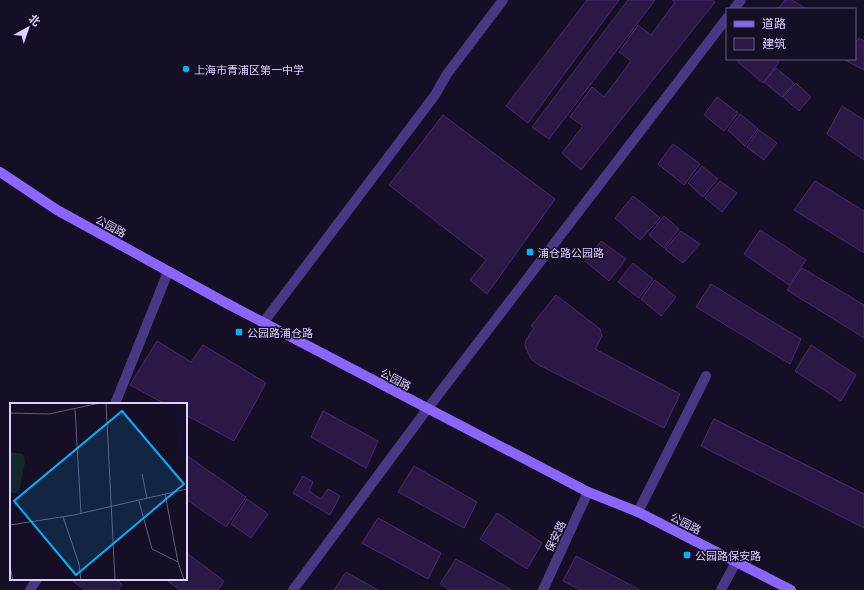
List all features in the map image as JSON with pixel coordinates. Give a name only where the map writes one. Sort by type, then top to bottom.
[{"type":"street","points":[[263,323],[435,95],[447,74],[503,0]]},
{"type":"street","points":[[735,8],[741,0]]},
{"type":"street","points":[[293,590],[428,408],[726,19]]},
{"type":"street","name":"公园路","points":[[0,172],[56,210],[263,323],[588,492],[638,512],[791,590]]},
{"type":"street","points":[[115,403],[168,272]]},
{"type":"street","points":[[638,512],[706,376]]},
{"type":"street","name":"保安路","points":[[543,590],[588,492]]},
{"type":"street","points":[[721,590],[736,562]]},
{"type":"street","points":[[30,590],[36,580]]},
{"type":"building","points":[[587,0],[619,0],[528,123],[506,106]]},
{"type":"building","points":[[628,0],[655,0],[549,139],[532,127]]},
{"type":"building","points":[[672,0],[712,0],[715,2],[581,170],[562,153],[583,126],[570,117],[592,87],[604,97],[631,61],[619,52],[638,25],[651,35],[675,2]]},
{"type":"building","points":[[785,0],[792,0],[805,8],[779,8]]},
{"type":"building","points":[[859,38],[864,41],[864,70],[845,60],[856,60],[856,42]]},
{"type":"building","points":[[740,60],[776,60],[779,62],[763,83],[738,62]]},
{"type":"building","points":[[776,68],[794,83],[782,97],[764,82]]},
{"type":"building","points":[[796,83],[811,97],[799,111],[783,97]]},
{"type":"building","points":[[717,97],[738,113],[724,131],[704,115]]},
{"type":"building","points":[[842,106],[864,120],[864,160],[827,134]]},
{"type":"building","points":[[740,114],[758,129],[745,146],[728,130]]},
{"type":"building","points":[[443,115],[555,199],[487,294],[470,280],[486,260],[389,185]]},
{"type":"building","points":[[759,130],[777,143],[764,160],[747,147]]},
{"type":"building","points":[[673,144],[700,164],[684,185],[658,164]]},
{"type":"building","points":[[702,166],[718,179],[703,197],[688,183]]},
{"type":"building","points":[[720,181],[737,193],[722,212],[705,198]]},
{"type":"building","points":[[815,181],[864,211],[864,253],[794,210]]},
{"type":"building","points":[[633,196],[660,218],[640,240],[615,218]]},
{"type":"building","points":[[664,216],[679,229],[664,248],[649,235]]},
{"type":"building","points":[[760,230],[806,260],[789,285],[744,254]]},
{"type":"building","points":[[681,231],[700,244],[683,263],[665,249]]},
{"type":"building","points":[[601,241],[626,259],[609,281],[585,261]]},
{"type":"building","points":[[633,263],[653,279],[639,298],[618,282]]},
{"type":"building","points":[[802,268],[864,305],[864,338],[787,290]]},
{"type":"building","points":[[655,280],[676,297],[661,316],[641,299]]},
{"type":"building","points":[[711,284],[801,339],[790,364],[696,307]]},
{"type":"building","points":[[556,295],[600,329],[602,336],[595,349],[680,394],[664,428],[539,365],[531,359],[525,346],[526,340],[534,328],[531,326]]},
{"type":"building","points":[[157,341],[191,362],[203,345],[266,383],[234,441],[187,416],[187,403],[163,403],[130,385]]},
{"type":"building","points":[[811,345],[856,375],[841,401],[795,371]]},
{"type":"building","points":[[323,411],[378,441],[366,468],[311,437]]},
{"type":"building","points":[[714,419],[864,494],[864,528],[701,446]]},
{"type":"building","points":[[187,456],[246,497],[226,527],[187,500]]},
{"type":"building","points":[[414,466],[477,502],[464,528],[398,492]]},
{"type":"building","points":[[303,476],[313,482],[309,491],[321,499],[328,489],[340,496],[330,515],[293,493]]},
{"type":"building","points":[[247,499],[268,514],[251,538],[231,524]]},
{"type":"building","points":[[497,513],[542,543],[527,569],[480,539]]},
{"type":"building","points":[[378,518],[441,553],[428,579],[362,543]]},
{"type":"building","points":[[188,554],[224,581],[218,590],[180,590],[168,581],[187,580]]},
{"type":"building","points":[[576,556],[640,590],[581,590],[563,581]]},
{"type":"building","points":[[456,559],[512,590],[450,590],[440,584]]},
{"type":"building","points":[[346,572],[378,590],[334,590]]},
{"type":"building","points":[[71,580],[116,580],[122,584],[118,590],[85,590]]},
{"type":"place","name":"上海市青浦区第一中学","points":[[186,69]]},
{"type":"place","name":"浦仓路公园路","points":[[530,252]]},
{"type":"place","name":"公园路浦仓路","points":[[239,332]]},
{"type":"place","name":"公园路保安路","points":[[687,555]]}]
